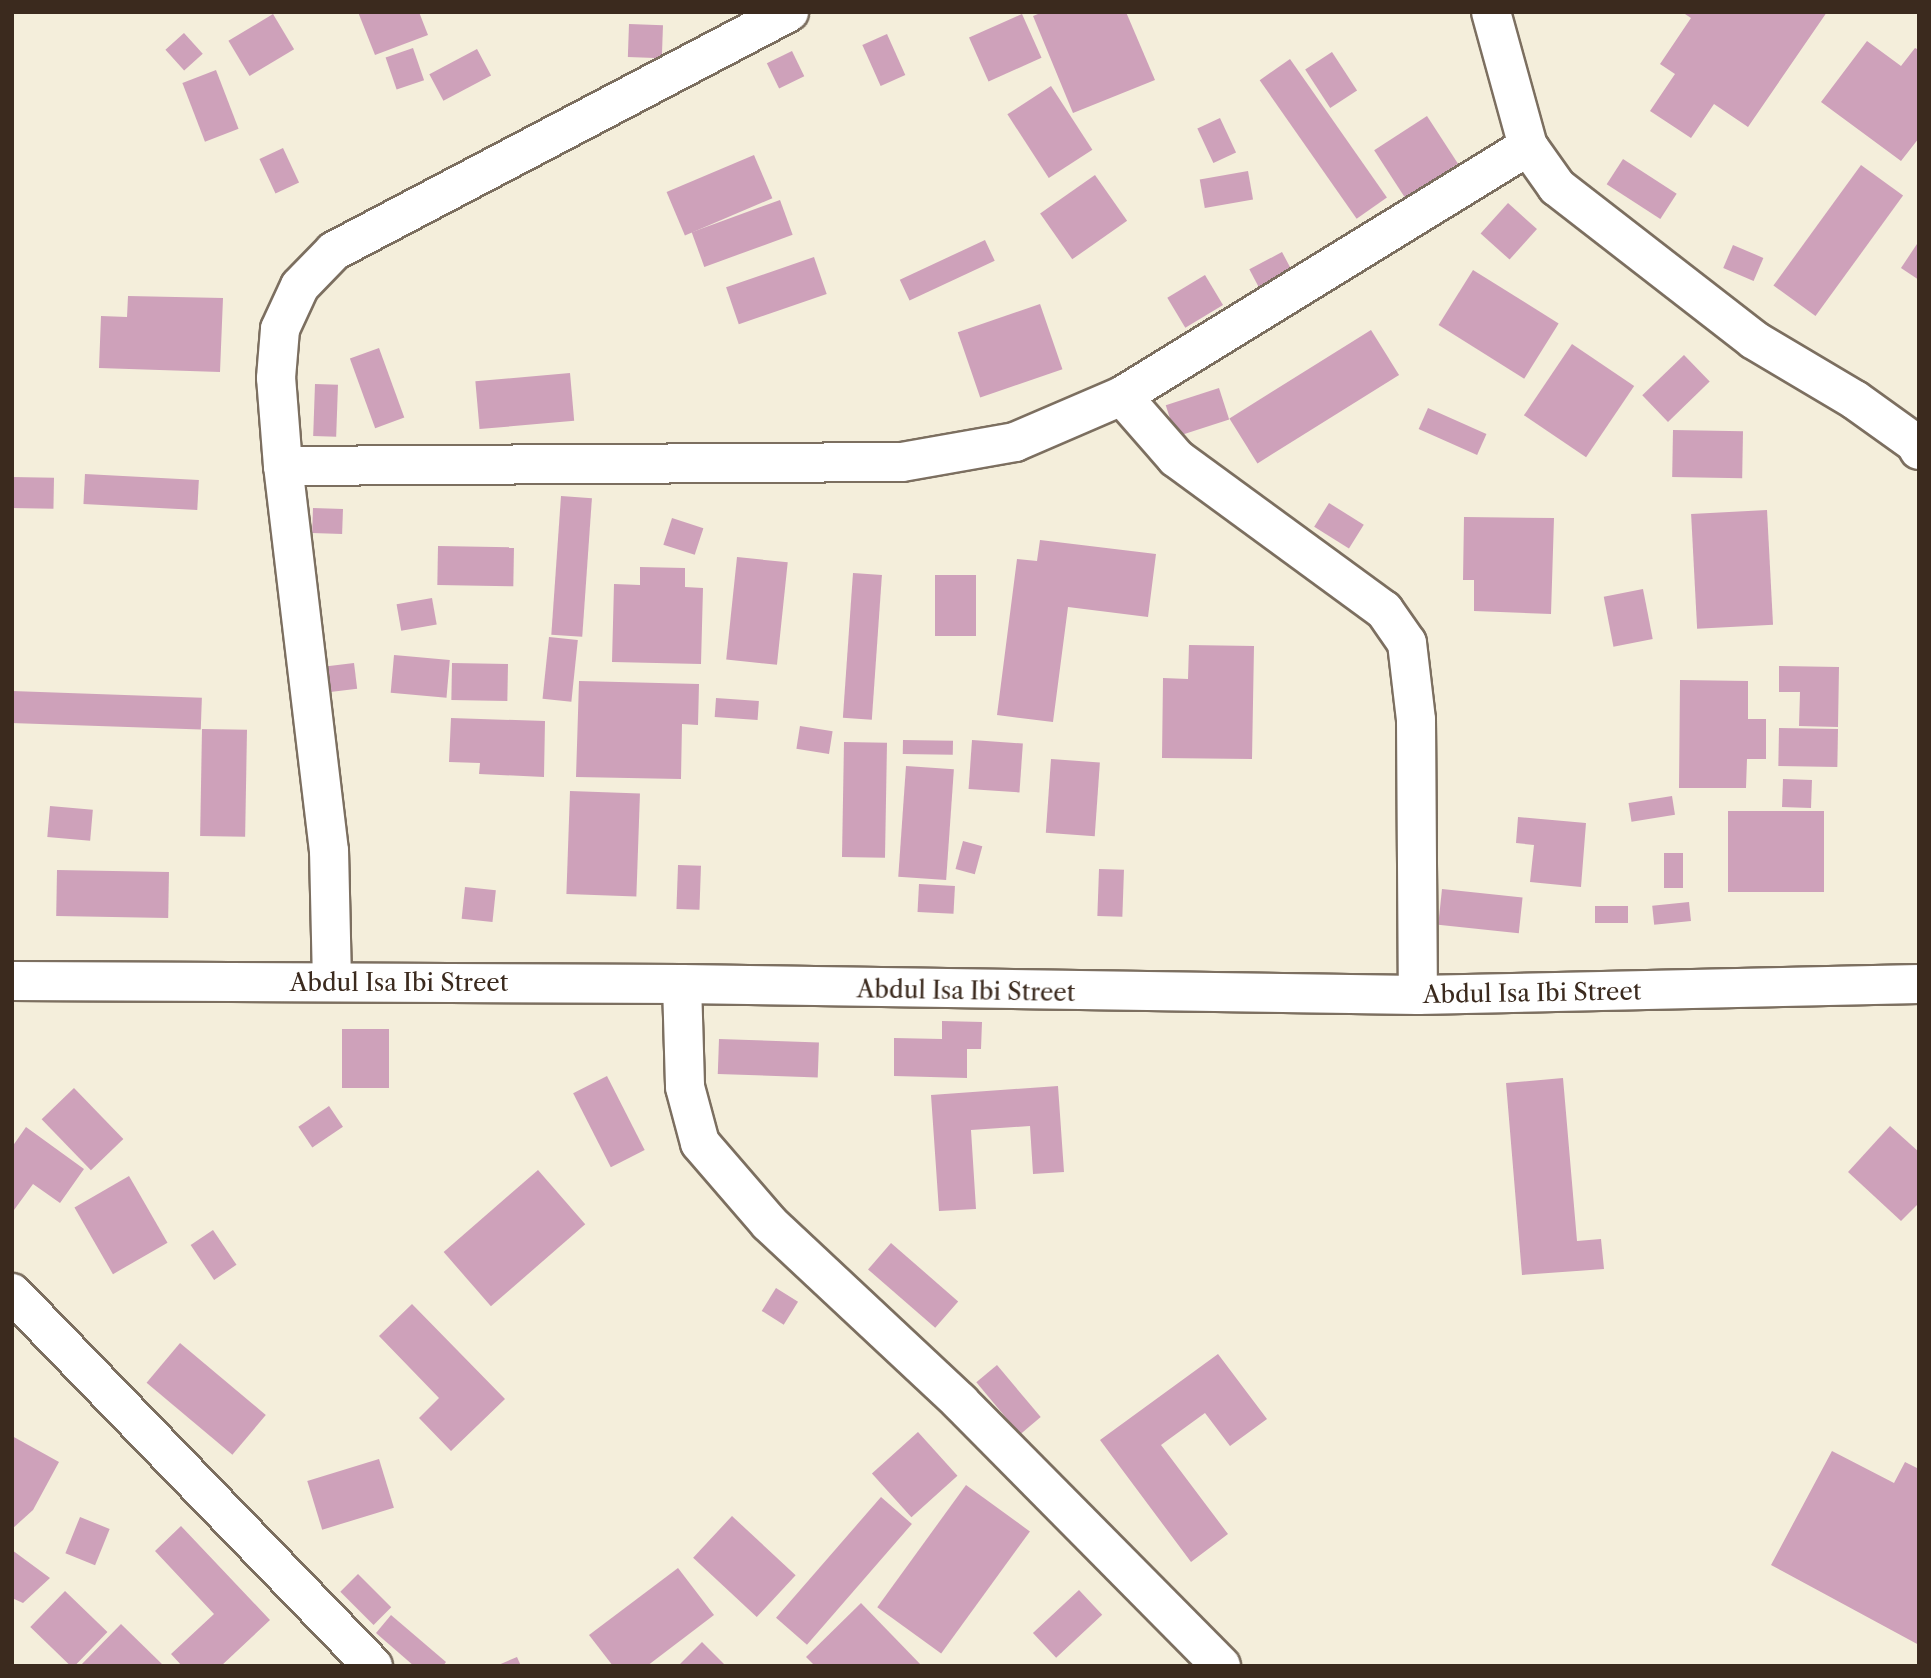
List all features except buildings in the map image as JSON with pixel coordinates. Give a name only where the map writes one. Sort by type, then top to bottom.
[{"type":"street","points":[[1491,12],[1528,146],[1557,187],[1754,340],[1855,400],[1915,443],[1919,450]]},
{"type":"street","points":[[332,982],[329,851],[283,466],[276,378],[280,329],[300,286],[334,251],[768,17]]},
{"type":"street","points":[[283,466],[902,462],[1015,442],[1122,396],[1528,146]]},
{"type":"street","points":[[1122,396],[1176,458],[1384,610],[1407,643],[1416,720],[1418,995]]},
{"type":"street","name":"Abdul Isa Ibi Street","points":[[12,981],[682,984],[1418,995],[1919,984]]},
{"type":"street","points":[[682,984],[685,1087],[700,1143],[769,1223],[960,1402],[1221,1666]]},
{"type":"street","points":[[12,1293],[373,1666]]}]
